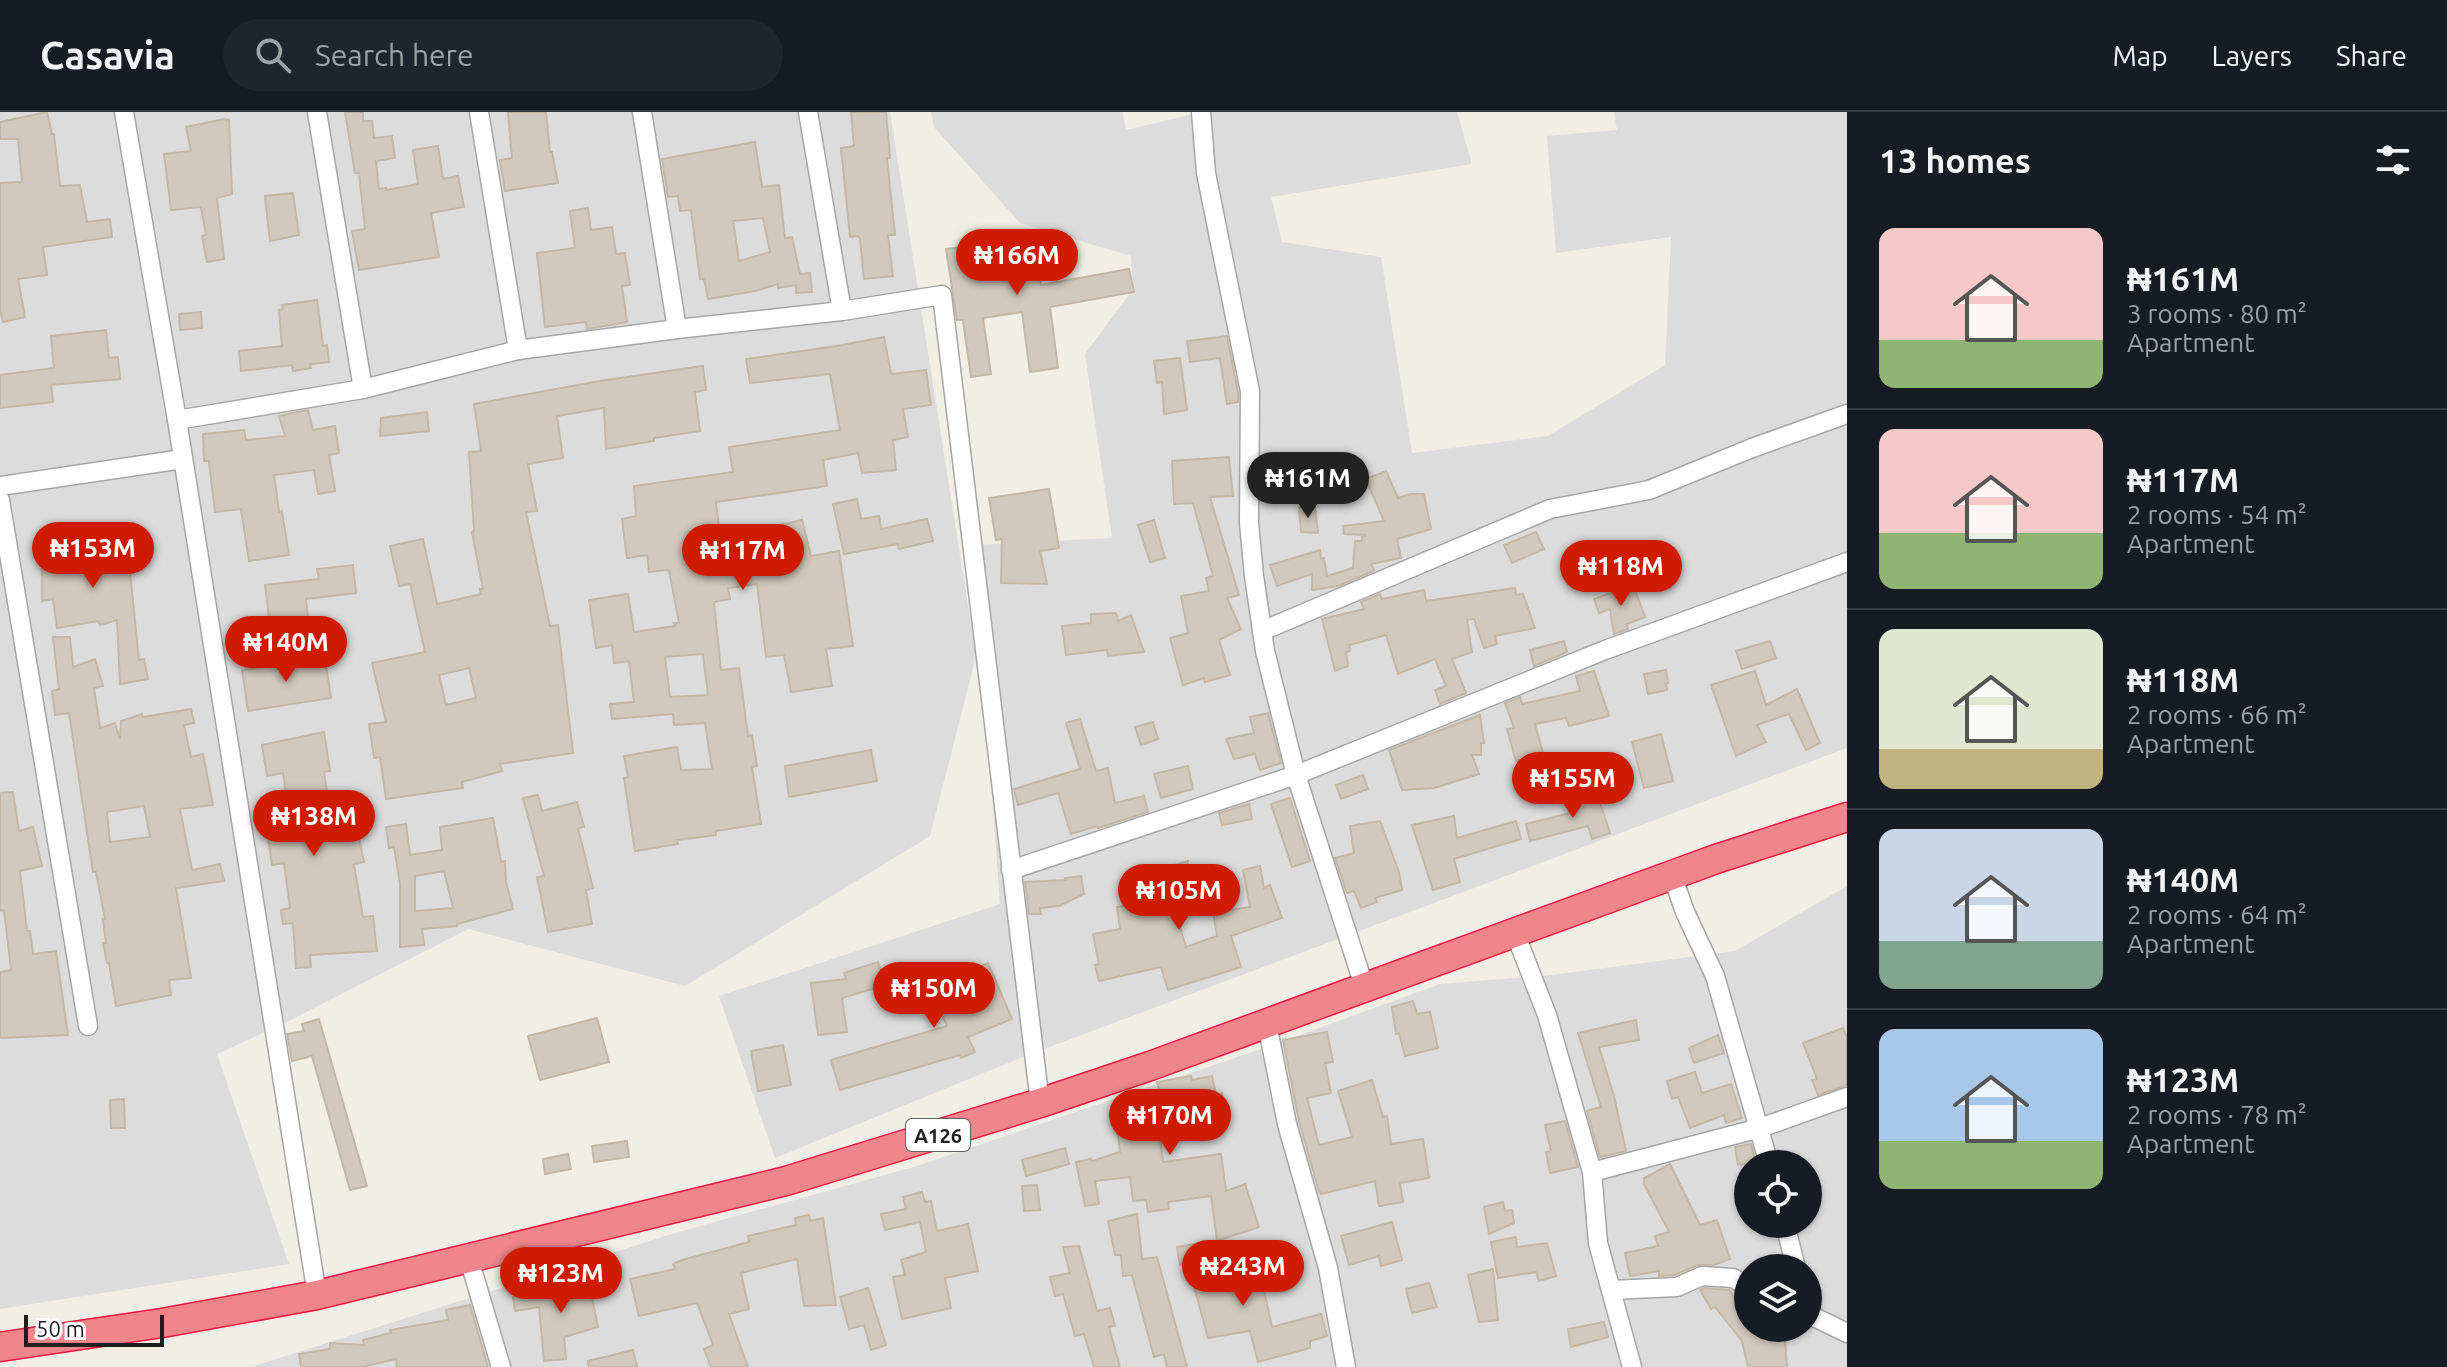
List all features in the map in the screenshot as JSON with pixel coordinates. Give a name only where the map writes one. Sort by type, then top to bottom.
[{"type":"highway","name":"A126","points":[[0,1347],[162,1323],[317,1295],[786,1181],[1040,1103],[1365,989],[1672,875],[1847,817]]},
{"type":"street","points":[[124,112],[177,420],[317,1295]]},
{"type":"street","points":[[317,112],[363,389]]},
{"type":"street","points":[[479,112],[518,350]]},
{"type":"street","points":[[642,112],[677,329]]},
{"type":"street","points":[[808,112],[842,311]]},
{"type":"street","points":[[1201,112],[1206,173],[1250,391],[1249,523],[1262,631],[1296,775],[1365,989]]},
{"type":"street","points":[[177,420],[363,389],[518,350],[842,311],[942,295],[1040,1103]]},
{"type":"street","points":[[1262,631],[1550,509],[1649,490],[1847,414]]},
{"type":"street","points":[[0,486],[183,459]]},
{"type":"street","points":[[0,500],[88,1026]]},
{"type":"street","points":[[1011,870],[1296,775],[1605,650],[1847,562]]},
{"type":"street","points":[[1672,875],[1685,912],[1715,976],[1766,1150]]},
{"type":"street","points":[[1515,933],[1547,1015],[1592,1172],[1598,1243],[1632,1367]]},
{"type":"street","points":[[1267,1024],[1287,1124],[1328,1268],[1346,1367]]},
{"type":"street","points":[[1592,1172],[1760,1128],[1847,1097]]},
{"type":"street","points":[[469,1259],[501,1367]]},
{"type":"street","points":[[1611,1290],[1677,1287],[1702,1276],[1734,1279]]},
{"type":"street","points":[[1822,1321],[1847,1333]]},
{"type":"shaded area","points":[[0,112],[890,112],[976,656],[930,836],[685,986],[468,929],[287,1022],[217,1054],[289,1264],[0,1309]]},
{"type":"shaded area","points":[[931,112],[1122,112],[1126,130],[1202,112],[1457,112],[1472,164],[1271,197],[1282,242],[1381,257],[1412,453],[1548,436],[1665,365],[1671,237],[1556,253],[1547,136],[1617,130],[1614,112],[1847,112],[1847,748],[1023,1057],[775,1158],[719,996],[1000,904],[974,545],[1112,538],[1085,354],[1133,289],[1131,256],[1020,223],[934,127]]},
{"type":"shaded area","points":[[1847,886],[1847,1367],[251,1367],[675,1233],[917,1166],[1264,1048],[1440,984],[1551,975],[1735,951]]},
{"type":"building","points":[[47,112],[54,134],[60,186],[80,185],[87,222],[110,219],[112,237],[43,247],[47,275],[18,279],[25,317],[3,322],[0,310],[0,183],[22,182],[18,139],[0,139],[0,122]]},
{"type":"building","points":[[345,112],[363,112],[363,121],[372,121],[374,138],[392,136],[395,158],[376,161],[379,189],[418,184],[413,150],[438,146],[443,179],[458,176],[464,207],[431,213],[439,257],[359,270],[352,231],[365,229],[359,173],[355,173]]},
{"type":"building","points":[[508,112],[546,112],[550,152],[558,183],[505,191],[500,160],[512,158]]},
{"type":"building","points":[[851,112],[886,112],[895,235],[888,235],[893,276],[864,279],[860,239],[858,236],[850,237],[841,148],[854,146]]},
{"type":"building","points":[[229,120],[232,194],[217,198],[224,259],[207,262],[201,207],[171,210],[164,154],[191,151],[186,127]]},
{"type":"building","points":[[755,142],[762,187],[779,185],[785,238],[792,237],[800,274],[810,273],[812,292],[796,293],[796,285],[778,288],[778,284],[708,299],[704,279],[700,279],[691,210],[680,211],[678,196],[668,197],[662,159]],"holes":[[[763,218],[770,252],[739,261],[733,221]]]},
{"type":"building","points":[[293,193],[299,235],[270,241],[265,196]]},
{"type":"building","points":[[588,208],[591,230],[612,227],[616,254],[625,253],[630,285],[622,286],[627,322],[587,329],[586,322],[545,327],[537,253],[575,248],[570,211]]},
{"type":"building","points":[[1034,239],[1041,285],[1129,269],[1134,292],[1050,307],[1058,368],[1030,372],[1022,312],[983,318],[991,374],[971,377],[963,320],[957,320],[946,249]]},
{"type":"building","points":[[317,300],[323,346],[327,345],[329,362],[310,364],[311,368],[293,371],[292,365],[241,371],[239,351],[282,346],[279,310],[283,309],[282,305]]},
{"type":"building","points":[[201,312],[202,328],[180,330],[179,314]]},
{"type":"building","points":[[106,330],[109,358],[118,357],[120,379],[51,385],[53,402],[0,408],[0,375],[54,368],[51,336]]},
{"type":"building","points":[[1227,336],[1238,402],[1227,404],[1220,358],[1190,362],[1187,341]]},
{"type":"building","points":[[884,337],[891,374],[926,370],[931,405],[903,409],[908,437],[893,440],[896,470],[862,473],[858,453],[823,460],[827,486],[716,502],[725,556],[760,552],[755,531],[802,520],[811,556],[839,551],[853,646],[826,649],[832,686],[791,692],[784,655],[766,657],[757,584],[728,588],[730,599],[714,602],[721,670],[739,668],[748,736],[752,735],[757,766],[752,767],[761,824],[716,831],[716,835],[677,840],[678,844],[635,851],[624,778],[628,777],[624,756],[677,747],[681,770],[712,769],[705,723],[674,725],[673,714],[612,719],[610,704],[634,702],[629,661],[614,663],[612,645],[596,648],[589,600],[628,594],[634,632],[679,623],[669,570],[649,572],[647,555],[627,558],[622,519],[636,516],[634,486],[733,472],[729,447],[840,430],[830,374],[750,383],[746,359]],"holes":[[[703,654],[708,695],[670,697],[665,657]]]},
{"type":"building","points":[[1180,358],[1187,410],[1164,414],[1162,382],[1157,383],[1154,361]]},
{"type":"building","points":[[703,366],[706,390],[695,392],[700,431],[606,449],[604,408],[557,416],[563,458],[528,464],[537,511],[526,512],[550,626],[558,625],[573,753],[500,764],[502,771],[462,782],[463,788],[386,799],[380,757],[374,758],[369,724],[386,722],[372,663],[425,652],[410,584],[399,586],[390,546],[423,539],[437,604],[481,594],[480,589],[483,589],[472,532],[469,452],[481,451],[474,404]],"holes":[[[469,668],[476,698],[446,705],[439,675]]]},
{"type":"building","points":[[308,410],[313,430],[335,426],[339,453],[329,455],[335,491],[318,494],[314,470],[274,475],[289,555],[249,561],[241,509],[215,512],[209,461],[204,461],[203,434],[244,430],[246,440],[285,436],[279,416]]},
{"type":"building","points":[[427,412],[429,431],[380,436],[381,418]]},
{"type":"building","points":[[1229,457],[1233,496],[1210,497],[1239,595],[1227,598],[1241,629],[1219,640],[1230,675],[1205,682],[1204,678],[1183,685],[1170,638],[1188,633],[1181,596],[1209,591],[1206,578],[1213,576],[1193,503],[1174,504],[1172,461]]},
{"type":"building","points":[[1386,471],[1398,498],[1424,494],[1431,529],[1397,539],[1401,558],[1371,564],[1374,570],[1371,572],[1338,586],[1312,590],[1312,574],[1277,586],[1270,565],[1320,550],[1327,576],[1353,568],[1355,541],[1362,541],[1362,537],[1367,535],[1344,534],[1343,526],[1384,521],[1366,479]]},
{"type":"building","points":[[1049,489],[1059,548],[1040,551],[1047,584],[1001,583],[1002,539],[996,540],[989,498]]},
{"type":"building","points":[[857,499],[861,519],[879,516],[881,529],[927,519],[933,541],[899,549],[898,544],[844,554],[833,504]]},
{"type":"building","points":[[1315,507],[1318,533],[1301,532],[1299,508]]},
{"type":"building","points":[[1154,520],[1165,558],[1150,562],[1138,525]]},
{"type":"building","points":[[112,528],[120,563],[129,562],[139,660],[144,659],[148,679],[120,684],[117,620],[100,625],[98,621],[57,628],[53,599],[42,601],[42,536],[76,529],[77,532]]},
{"type":"building","points":[[1536,532],[1544,549],[1512,563],[1504,545]]},
{"type":"building","points":[[353,565],[356,593],[306,599],[309,631],[271,635],[265,585],[319,579],[317,569]]},
{"type":"building","points":[[1633,585],[1645,617],[1627,624],[1628,629],[1614,634],[1610,609],[1599,613],[1594,599]]},
{"type":"building","points":[[1515,588],[1516,595],[1523,594],[1535,628],[1495,636],[1497,644],[1484,648],[1474,619],[1467,620],[1472,652],[1452,659],[1466,693],[1440,704],[1435,690],[1446,686],[1435,659],[1398,674],[1386,635],[1349,645],[1350,651],[1346,652],[1348,666],[1335,671],[1322,619],[1364,609],[1361,602],[1380,594],[1382,599],[1424,590],[1426,601]]},
{"type":"building","points":[[1116,613],[1118,621],[1131,615],[1144,652],[1108,656],[1107,650],[1066,655],[1062,626],[1091,623],[1091,614]]},
{"type":"building","points":[[53,637],[70,637],[73,667],[95,659],[103,686],[94,688],[100,728],[115,723],[120,739],[121,721],[142,714],[143,717],[191,709],[194,723],[184,725],[191,757],[203,754],[213,805],[180,809],[192,870],[220,864],[224,881],[176,888],[191,978],[169,980],[171,995],[116,1006],[103,943],[106,943],[105,919],[96,872],[93,872],[69,713],[55,715],[52,691],[59,689]],"holes":[[[144,806],[150,837],[110,842],[107,812]]]},
{"type":"building","points":[[1564,641],[1567,652],[1534,666],[1530,650]]},
{"type":"building","points":[[1770,641],[1776,658],[1742,669],[1736,651]]},
{"type":"building","points":[[325,658],[331,698],[248,711],[242,670]]},
{"type":"building","points":[[1666,670],[1667,690],[1648,694],[1644,674]]},
{"type":"building","points":[[1594,671],[1609,716],[1569,726],[1566,718],[1535,724],[1543,753],[1516,761],[1507,729],[1514,728],[1505,703],[1520,697],[1522,704],[1580,691],[1576,676]]},
{"type":"building","points":[[1755,671],[1766,705],[1797,689],[1820,743],[1806,750],[1789,714],[1757,725],[1766,742],[1736,756],[1711,685]]},
{"type":"building","points":[[1268,713],[1281,763],[1260,770],[1255,754],[1234,759],[1226,739],[1254,733],[1250,717]]},
{"type":"building","points":[[1480,715],[1484,743],[1481,743],[1481,755],[1472,755],[1479,774],[1434,788],[1402,790],[1389,750]]},
{"type":"building","points":[[1080,719],[1096,771],[1108,768],[1115,803],[1144,796],[1148,812],[1071,834],[1058,793],[1018,805],[1014,789],[1080,769],[1066,723]]},
{"type":"building","points":[[1153,722],[1158,739],[1141,745],[1135,727]]},
{"type":"building","points":[[324,732],[330,771],[324,772],[329,807],[298,812],[302,838],[332,834],[333,842],[359,838],[364,862],[354,864],[363,917],[373,916],[377,951],[310,955],[311,967],[296,968],[293,923],[283,924],[281,910],[290,908],[284,863],[272,865],[266,824],[260,825],[258,811],[288,807],[283,773],[267,776],[262,745]]},
{"type":"building","points":[[1661,734],[1673,781],[1644,788],[1632,742]]},
{"type":"building","points":[[871,750],[877,781],[789,797],[785,766]]},
{"type":"building","points":[[1188,766],[1193,789],[1161,798],[1154,774]]},
{"type":"building","points":[[1363,775],[1368,789],[1341,799],[1336,785]]},
{"type":"building","points":[[1596,791],[1610,833],[1592,839],[1588,826],[1530,841],[1526,824],[1570,813],[1566,802]]},
{"type":"building","points":[[13,792],[19,831],[33,827],[42,866],[20,871],[27,931],[30,931],[33,954],[56,951],[68,1035],[0,1038],[0,972],[11,970],[4,910],[0,911],[0,793]]},
{"type":"building","points":[[538,795],[542,811],[577,802],[584,827],[578,828],[593,888],[586,890],[592,924],[548,932],[537,877],[544,876],[523,798]]},
{"type":"building","points":[[1290,798],[1310,861],[1292,867],[1271,804]]},
{"type":"building","points":[[1249,804],[1252,819],[1222,825],[1219,813]]},
{"type":"building","points":[[1454,816],[1457,838],[1516,821],[1521,839],[1454,859],[1460,882],[1433,890],[1412,825]]},
{"type":"building","points":[[493,818],[501,862],[505,861],[506,882],[513,909],[457,926],[422,929],[424,945],[400,947],[400,884],[394,847],[389,848],[386,827],[406,824],[410,855],[442,850],[440,827]],"holes":[[[444,871],[453,908],[415,911],[415,876]]]},
{"type":"building","points":[[1380,821],[1399,872],[1402,890],[1375,898],[1377,902],[1361,908],[1354,891],[1347,893],[1335,858],[1354,853],[1350,826]]},
{"type":"building","points":[[1188,861],[1188,886],[1167,886],[1186,947],[1217,936],[1212,905],[1221,903],[1224,911],[1250,907],[1243,870],[1260,866],[1264,888],[1270,885],[1282,918],[1231,936],[1241,967],[1168,990],[1161,967],[1099,981],[1093,934],[1120,929],[1117,907],[1144,903],[1136,876]]},
{"type":"building","points":[[1081,876],[1084,894],[1059,906],[1040,908],[1041,914],[1029,914],[1025,882]]},
{"type":"building","points":[[878,962],[885,985],[842,998],[847,1032],[818,1035],[811,983],[846,979],[844,973]]},
{"type":"building","points":[[988,963],[1012,1019],[968,1037],[975,1052],[840,1090],[831,1060],[947,1026],[926,979],[939,973],[943,982]]},
{"type":"building","points":[[1413,1001],[1417,1014],[1430,1012],[1438,1048],[1405,1056],[1399,1033],[1396,1034],[1392,1007]]},
{"type":"building","points":[[597,1018],[609,1062],[540,1080],[528,1036]]},
{"type":"building","points":[[319,1019],[367,1186],[350,1190],[312,1056],[292,1061],[287,1034],[304,1031],[302,1024]]},
{"type":"building","points":[[1636,1020],[1639,1040],[1599,1047],[1626,1151],[1600,1157],[1587,1111],[1601,1107],[1578,1033]]},
{"type":"building","points":[[1843,1028],[1847,1037],[1847,1085],[1818,1095],[1812,1080],[1817,1079],[1803,1043]]},
{"type":"building","points":[[1327,1032],[1333,1062],[1325,1063],[1331,1093],[1307,1098],[1319,1145],[1352,1137],[1338,1091],[1372,1080],[1383,1117],[1387,1116],[1391,1144],[1423,1139],[1429,1178],[1400,1183],[1403,1202],[1379,1206],[1375,1181],[1321,1194],[1319,1191],[1299,1121],[1283,1040]]},
{"type":"building","points":[[1718,1035],[1724,1053],[1694,1063],[1689,1048]]},
{"type":"building","points":[[783,1045],[791,1085],[758,1091],[751,1051]]},
{"type":"building","points":[[1695,1072],[1702,1093],[1731,1084],[1742,1118],[1726,1123],[1724,1115],[1690,1128],[1678,1097],[1672,1099],[1667,1081]]},
{"type":"building","points":[[1191,1076],[1192,1080],[1212,1076],[1216,1095],[1222,1093],[1225,1108],[1196,1113],[1198,1124],[1159,1129],[1163,1162],[1221,1154],[1226,1191],[1245,1184],[1259,1227],[1217,1241],[1211,1196],[1168,1202],[1169,1209],[1148,1212],[1146,1200],[1133,1201],[1130,1177],[1095,1181],[1099,1204],[1085,1206],[1076,1162],[1092,1161],[1120,1152],[1115,1109],[1141,1106],[1140,1092],[1159,1090],[1157,1082]]},
{"type":"building","points":[[124,1099],[125,1128],[111,1128],[110,1100]]},
{"type":"building","points":[[1565,1121],[1578,1167],[1550,1173],[1546,1152],[1551,1151],[1545,1125]]},
{"type":"building","points":[[627,1141],[629,1157],[594,1162],[592,1146]]},
{"type":"building","points":[[1751,1144],[1753,1150],[1736,1150],[1735,1147]]},
{"type":"building","points":[[1065,1148],[1069,1164],[1026,1176],[1022,1160]]},
{"type":"building","points":[[568,1154],[571,1169],[545,1174],[543,1159]]},
{"type":"building","points":[[1670,1164],[1700,1225],[1717,1220],[1730,1259],[1714,1265],[1698,1265],[1674,1275],[1659,1276],[1659,1271],[1630,1276],[1625,1253],[1658,1246],[1655,1236],[1669,1232],[1644,1184],[1644,1178]]},
{"type":"building","points":[[1037,1185],[1040,1210],[1024,1211],[1022,1186]]},
{"type":"building","points":[[922,1192],[925,1202],[931,1201],[937,1231],[968,1224],[978,1271],[945,1278],[951,1308],[902,1319],[893,1277],[905,1275],[901,1260],[926,1252],[920,1222],[885,1230],[881,1214],[906,1209],[903,1197]]},
{"type":"building","points":[[1503,1202],[1505,1211],[1512,1210],[1514,1223],[1489,1234],[1484,1207]]},
{"type":"building","points":[[1137,1214],[1142,1259],[1157,1257],[1187,1367],[1167,1367],[1164,1354],[1154,1357],[1132,1275],[1123,1276],[1121,1255],[1115,1255],[1108,1221]]},
{"type":"building","points":[[809,1215],[810,1221],[823,1218],[836,1305],[804,1306],[797,1259],[741,1273],[749,1309],[729,1314],[748,1367],[711,1367],[704,1349],[713,1345],[697,1303],[639,1316],[630,1279],[675,1269],[673,1264],[682,1260],[749,1242],[748,1236],[796,1225],[795,1218]]},
{"type":"building","points":[[1392,1222],[1402,1260],[1381,1266],[1379,1256],[1349,1265],[1341,1236]]},
{"type":"building","points":[[1516,1237],[1517,1247],[1547,1243],[1556,1276],[1539,1281],[1536,1272],[1498,1278],[1491,1242]]},
{"type":"building","points":[[1213,1241],[1228,1292],[1263,1285],[1272,1327],[1321,1314],[1327,1336],[1310,1341],[1310,1348],[1258,1362],[1250,1331],[1208,1338],[1188,1264],[1180,1265],[1177,1247]]},
{"type":"building","points":[[1079,1246],[1097,1311],[1110,1308],[1115,1326],[1109,1327],[1120,1367],[1094,1367],[1084,1334],[1075,1336],[1063,1294],[1055,1296],[1050,1277],[1070,1273],[1063,1247]]},
{"type":"building","points":[[1493,1269],[1498,1320],[1479,1322],[1468,1275]]},
{"type":"building","points":[[589,1282],[598,1327],[564,1337],[566,1359],[544,1361],[539,1307],[515,1311],[513,1297]]},
{"type":"building","points":[[1429,1283],[1437,1307],[1412,1313],[1406,1289]]},
{"type":"building","points":[[868,1288],[886,1345],[871,1350],[864,1325],[849,1329],[840,1297]]},
{"type":"building","points":[[1700,1290],[1729,1290],[1734,1297],[1734,1331],[1715,1307],[1711,1309]]},
{"type":"building","points":[[470,1305],[488,1367],[397,1367],[396,1359],[362,1367],[301,1367],[299,1354],[330,1349],[330,1343],[364,1345],[363,1340],[391,1333],[390,1330],[448,1320],[446,1310]]},
{"type":"building","points":[[1604,1322],[1608,1337],[1571,1347],[1568,1329]]},
{"type":"building","points":[[1742,1342],[1785,1342],[1787,1367],[1748,1367]]},
{"type":"building","points":[[633,1350],[637,1367],[589,1367],[588,1361]]}]
